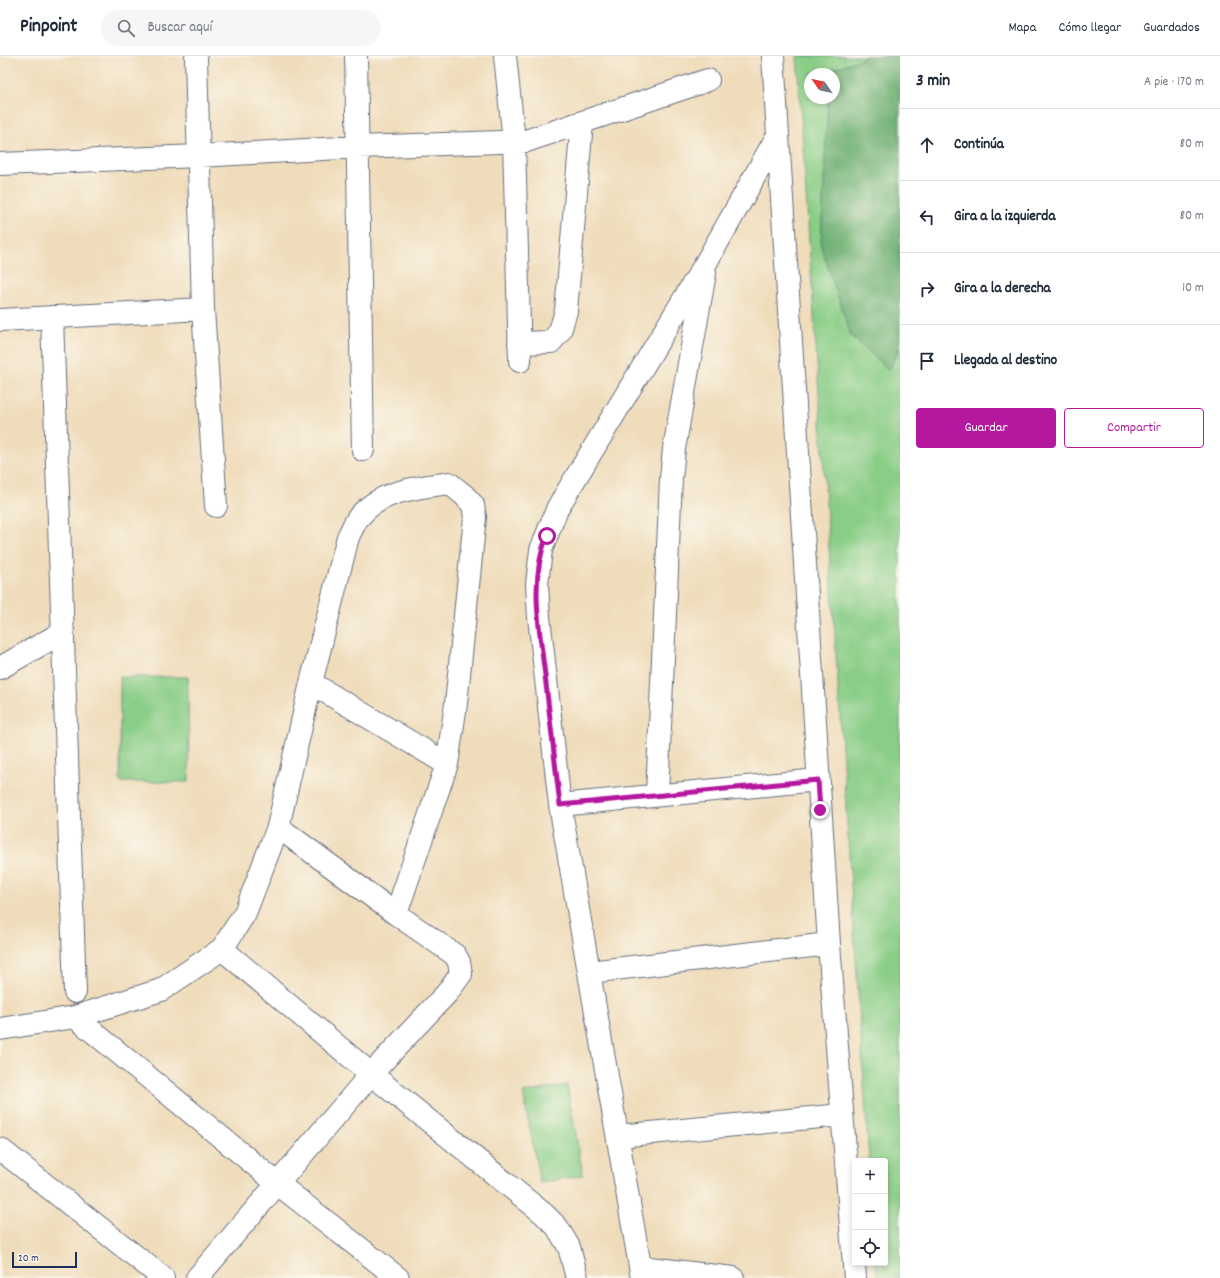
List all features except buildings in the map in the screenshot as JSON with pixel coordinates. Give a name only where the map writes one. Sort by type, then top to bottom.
[{"type":"street","points":[[356,56],[363,450]]},
{"type":"street","points":[[506,56],[514,141],[520,352],[551,342],[560,331],[566,311],[582,122]]},
{"type":"street","points":[[773,56],[829,944],[855,1278]]},
{"type":"street","points":[[196,57],[204,309],[216,506]]},
{"type":"street","points":[[0,164],[199,156],[358,147],[526,141],[708,80]]},
{"type":"street","points":[[733,1278],[642,1273],[560,805],[538,617],[537,584],[541,550],[558,507],[707,261],[778,135]]},
{"type":"street","points":[[657,795],[671,479],[674,449],[707,261]]},
{"type":"street","points":[[0,320],[204,309]]},
{"type":"street","points":[[52,317],[75,992]]},
{"type":"street","points":[[0,1029],[75,1017],[161,990],[222,949],[245,913],[278,827],[311,683],[348,537],[358,518],[379,500],[407,489],[449,483],[464,495],[473,505],[475,517],[456,704],[447,764],[396,914]]},
{"type":"street","points":[[0,668],[63,632]]},
{"type":"street","points":[[311,683],[447,764]]},
{"type":"street","points":[[560,805],[818,780]]},
{"type":"street","points":[[197,1278],[371,1074],[447,993],[461,974],[459,962],[455,955],[396,914],[278,827]]},
{"type":"street","points":[[589,972],[829,944]]},
{"type":"street","points":[[222,949],[371,1074],[544,1214],[557,1228],[569,1247],[577,1278]]},
{"type":"street","points":[[75,1017],[278,1184],[398,1278]]},
{"type":"street","points":[[618,1136],[842,1115]]},
{"type":"street","points":[[0,1149],[163,1278]]},
{"type":"green space","points":[[797,56],[868,56],[837,68],[804,68],[804,104],[828,104],[821,246],[889,370],[900,347],[900,1278],[877,1278],[876,1266],[888,1266],[888,1158],[869,1158]]},
{"type":"green space","points":[[868,56],[900,56],[900,347],[889,370],[851,336],[821,246],[828,104],[840,104],[840,68],[837,68]]},
{"type":"green space","points":[[120,677],[188,677],[189,782],[120,782]]},
{"type":"green space","points":[[567,1085],[583,1175],[540,1183],[523,1093]]},
{"type":"route","points":[[547,536],[541,550],[537,584],[538,617],[560,805],[818,780],[820,810]]}]
